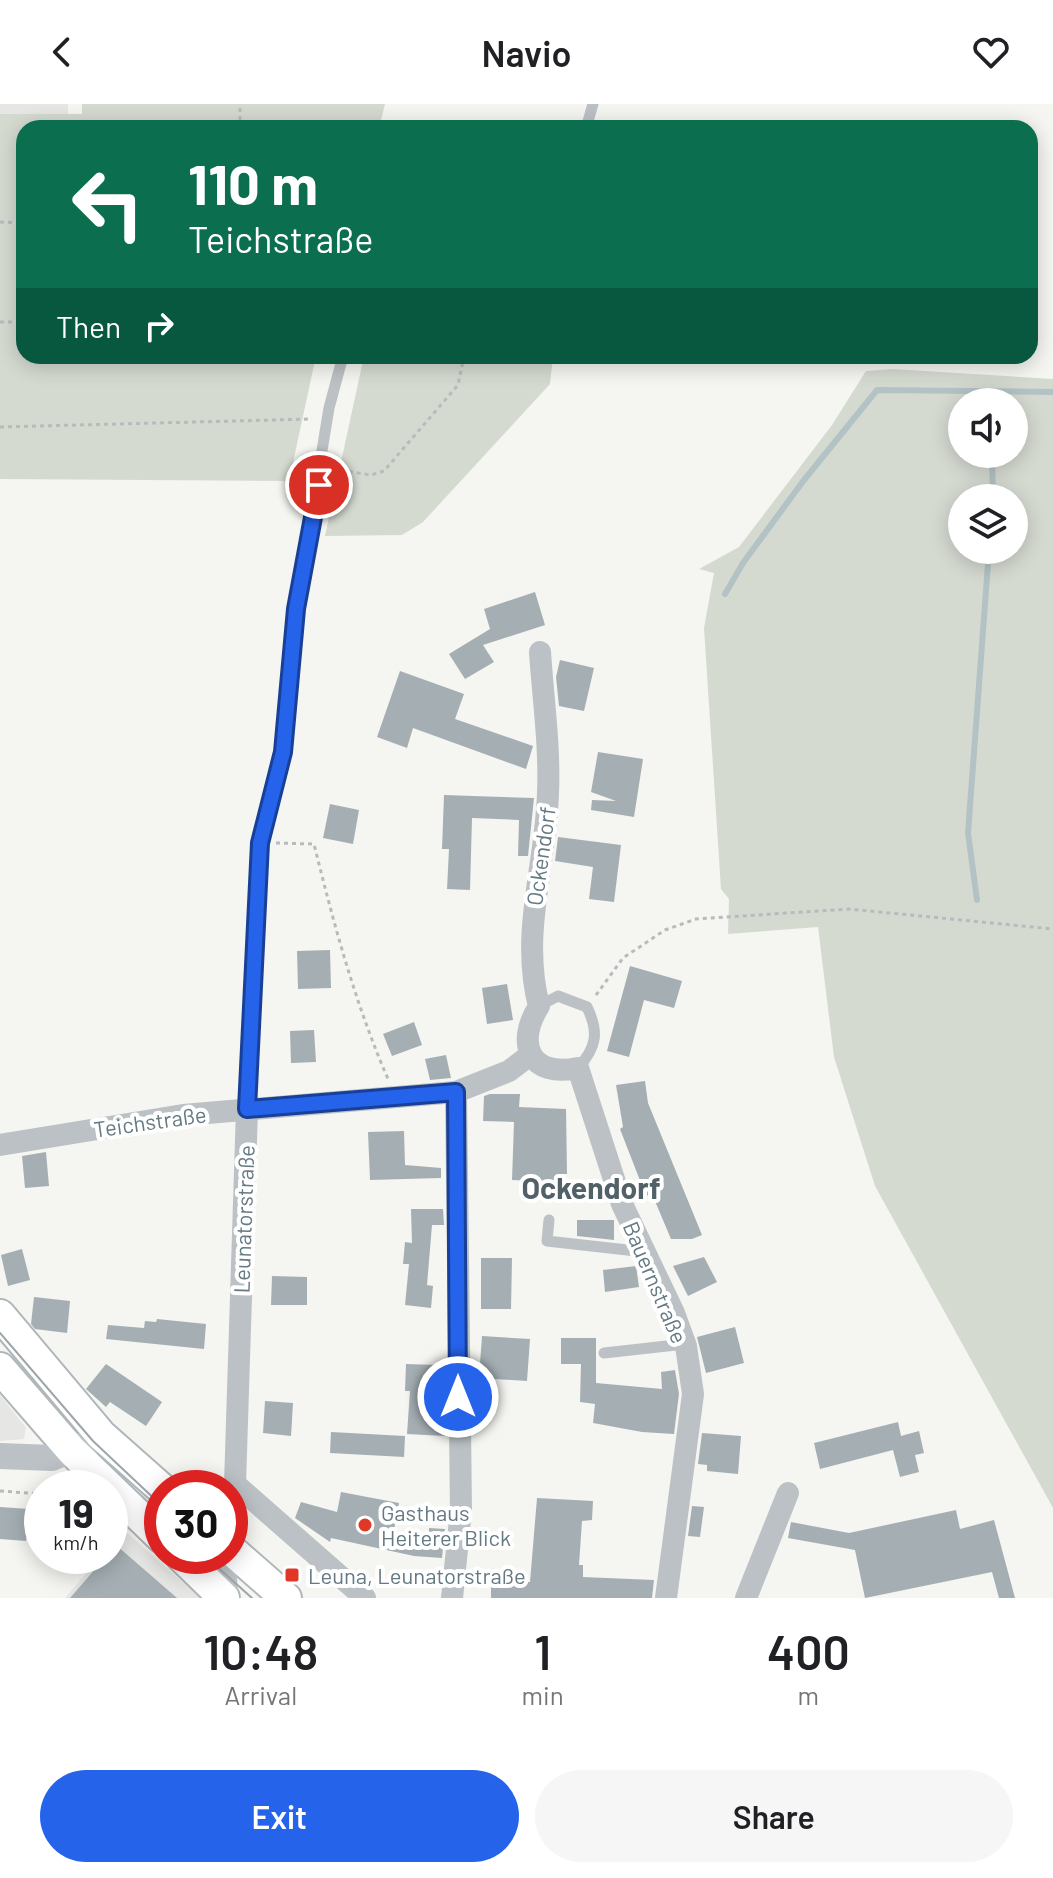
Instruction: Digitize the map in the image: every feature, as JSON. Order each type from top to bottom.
[{"type":"main road","points":[[0,1315],[101,1435],[144,1473]]},
{"type":"main road","points":[[0,1368],[72,1451],[144,1521]]},
{"type":"main road","points":[[248,1565],[286,1598]]},
{"type":"main road","points":[[200,1574],[226,1598]]},
{"type":"street","name":"Ockendorf","points":[[539,1006],[531,977],[532,907],[548,793],[540,652]]},
{"type":"street","points":[[539,1006],[530,1020],[525,1041],[530,1055],[543,1066],[561,1071],[578,1068]]},
{"type":"street","name":"Teichstraße","points":[[0,1145],[183,1115],[456,1092],[509,1071],[530,1055]]},
{"type":"street","name":"Bauernstraße","points":[[578,1068],[622,1204],[685,1344],[693,1394],[666,1598]]},
{"type":"street","points":[[452,1598],[461,1510],[456,1092]]},
{"type":"street","name":"Leunatorstraße","points":[[235,1470],[247,1109]]},
{"type":"street","points":[[0,1456],[52,1458],[101,1435]]},
{"type":"street","points":[[746,1598],[788,1493]]},
{"type":"street","points":[[248,1495],[365,1598]]},
{"type":"street","points":[[225,1574],[226,1598]]},
{"type":"lane","name":"Leunatorstraße","points":[[247,1109],[260,843],[283,752],[296,609],[328,421],[341,364]]},
{"type":"lane","points":[[539,1006],[558,996],[587,1007],[596,1027],[595,1042],[578,1068]]},
{"type":"lane","points":[[549,1220],[547,1241],[645,1252]]},
{"type":"lane","points":[[604,1353],[685,1344]]},
{"type":"path","points":[[321,467],[371,475],[384,471],[458,385],[462,364]]},
{"type":"path","points":[[0,427],[285,418],[328,421]]},
{"type":"path","points":[[260,843],[314,844],[341,954],[364,1026],[395,1096]]},
{"type":"path","points":[[587,1007],[623,958],[665,930],[696,919],[849,909],[1053,929]]},
{"type":"path","points":[[0,1491],[24,1493]]},
{"type":"shaded area","points":[[0,104],[68,104],[68,114],[0,114]]},
{"type":"shaded area","points":[[82,104],[385,104],[381,120],[16,120],[16,364],[314,364],[289,481],[0,479],[0,114],[82,114]]},
{"type":"shaded area","points":[[362,364],[552,364],[550,384],[423,522],[402,535],[325,536]]},
{"type":"shaded area","points":[[893,369],[1053,379],[1053,1508],[875,1186],[834,1057],[818,927],[728,934],[729,899],[721,889],[704,628],[714,573],[699,569],[739,547],[832,425],[866,371]]},
{"type":"shaded area","points":[[0,1395],[26,1428],[24,1439],[0,1441]]},
{"type":"shaded area","points":[[128,1533],[144,1548],[144,1574],[173,1574],[200,1598],[65,1598],[86,1574],[128,1574]]},
{"type":"building","points":[[535,592],[545,625],[483,645],[494,662],[465,679],[449,654],[490,629],[484,609]]},
{"type":"building","points":[[560,660],[594,668],[584,711],[559,706],[556,677]]},
{"type":"building","points":[[400,671],[464,694],[455,719],[533,746],[526,769],[413,728],[407,748],[377,737]]},
{"type":"building","points":[[598,752],[643,759],[634,817],[591,810],[592,800],[616,801],[591,792]]},
{"type":"building","points":[[444,795],[534,798],[528,856],[518,856],[519,820],[472,818],[470,890],[447,889],[449,849],[442,849]]},
{"type":"building","points":[[330,804],[359,810],[353,844],[323,838]]},
{"type":"building","points":[[558,837],[621,845],[614,902],[589,899],[593,867],[555,861]]},
{"type":"building","points":[[330,950],[331,988],[298,989],[297,951]]},
{"type":"building","points":[[630,966],[682,981],[674,1008],[644,1000],[629,1057],[607,1051]]},
{"type":"building","points":[[507,984],[513,1020],[487,1024],[482,988]]},
{"type":"building","points":[[414,1022],[422,1045],[392,1056],[383,1034]]},
{"type":"building","points":[[314,1030],[316,1062],[291,1063],[290,1031]]},
{"type":"building","points":[[446,1055],[451,1078],[430,1080],[425,1059]]},
{"type":"building","points":[[645,1081],[648,1103],[702,1235],[692,1239],[671,1239],[652,1194],[646,1196],[620,1129],[623,1127],[616,1085]]},
{"type":"building","points":[[520,1094],[519,1107],[566,1109],[567,1174],[559,1174],[558,1192],[540,1191],[539,1181],[512,1180],[514,1122],[483,1121],[484,1096]]},
{"type":"building","points":[[404,1131],[405,1165],[441,1168],[441,1178],[370,1180],[368,1132]]},
{"type":"building","points":[[46,1152],[49,1186],[25,1188],[22,1156]]},
{"type":"building","points":[[411,1209],[443,1209],[444,1225],[432,1225],[427,1285],[433,1286],[431,1308],[405,1305],[409,1264],[403,1264],[405,1242],[412,1243]]},
{"type":"building","points":[[577,1220],[614,1220],[614,1240],[577,1236]]},
{"type":"building","points":[[22,1249],[30,1280],[8,1286],[1,1255]]},
{"type":"building","points":[[704,1257],[717,1282],[688,1296],[673,1266]]},
{"type":"building","points":[[481,1258],[512,1258],[511,1309],[481,1309]]},
{"type":"building","points":[[636,1266],[639,1287],[605,1292],[603,1270]]},
{"type":"building","points":[[272,1276],[307,1277],[307,1305],[271,1305]]},
{"type":"building","points":[[34,1297],[70,1301],[67,1333],[35,1329],[31,1324]]},
{"type":"building","points":[[157,1319],[206,1324],[204,1349],[106,1339],[108,1325],[144,1328],[145,1321],[156,1322]]},
{"type":"building","points":[[735,1327],[744,1363],[706,1373],[697,1337]]},
{"type":"building","points":[[482,1336],[530,1339],[527,1381],[479,1378]]},
{"type":"building","points":[[561,1338],[596,1338],[596,1383],[662,1389],[661,1372],[675,1370],[679,1394],[674,1434],[593,1423],[595,1404],[580,1402],[581,1364],[561,1364]]},
{"type":"building","points":[[106,1364],[162,1402],[146,1426],[110,1402],[106,1407],[86,1389]]},
{"type":"building","points":[[406,1364],[438,1365],[438,1409],[446,1409],[445,1436],[407,1434],[410,1391],[405,1391]]},
{"type":"building","points":[[265,1401],[293,1403],[291,1436],[263,1433]]},
{"type":"building","points":[[898,1422],[901,1436],[919,1431],[924,1453],[915,1455],[919,1472],[900,1477],[893,1450],[820,1469],[814,1443]]},
{"type":"building","points":[[331,1432],[405,1436],[404,1457],[330,1453]]},
{"type":"building","points":[[702,1433],[741,1436],[738,1474],[707,1471],[707,1465],[698,1464]]},
{"type":"building","points":[[341,1492],[399,1503],[393,1536],[429,1538],[429,1528],[445,1529],[442,1558],[414,1556],[331,1538],[330,1542],[295,1518],[301,1502],[337,1512]]},
{"type":"building","points":[[537,1498],[593,1501],[592,1520],[582,1521],[579,1565],[583,1565],[583,1577],[654,1580],[652,1598],[491,1598],[491,1580],[530,1582]]},
{"type":"building","points":[[692,1506],[704,1507],[700,1537],[688,1536]]},
{"type":"building","points":[[0,1507],[24,1509],[24,1541],[0,1539]]},
{"type":"building","points":[[956,1510],[960,1529],[994,1520],[1015,1598],[999,1598],[992,1572],[865,1598],[855,1550],[788,1538],[791,1522],[849,1533]]},
{"type":"building","points":[[128,1555],[144,1569],[144,1574],[149,1574],[177,1598],[70,1598],[91,1574],[128,1574]]},
{"type":"waterway","points":[[725,594],[743,563],[804,480],[877,390],[1053,392]]},
{"type":"waterway","points":[[992,468],[993,484]]},
{"type":"waterway","points":[[977,900],[968,833],[988,564]]},
{"type":"tram line","points":[[0,1333],[93,1441],[144,1489]]},
{"type":"tram line","points":[[225,1574],[252,1598]]},
{"type":"place","name":"Gasthaus Heiterer Blick","points":[[365,1525]]},
{"type":"place","name":"Leuna, Leunatorstraße","points":[[292,1575]]},
{"type":"district","name":"Ockendorf","points":[[591,1187]]},
{"type":"route","points":[[319,485],[296,609],[283,752],[269,795],[260,843],[247,1109],[456,1092],[458,1397]]}]
